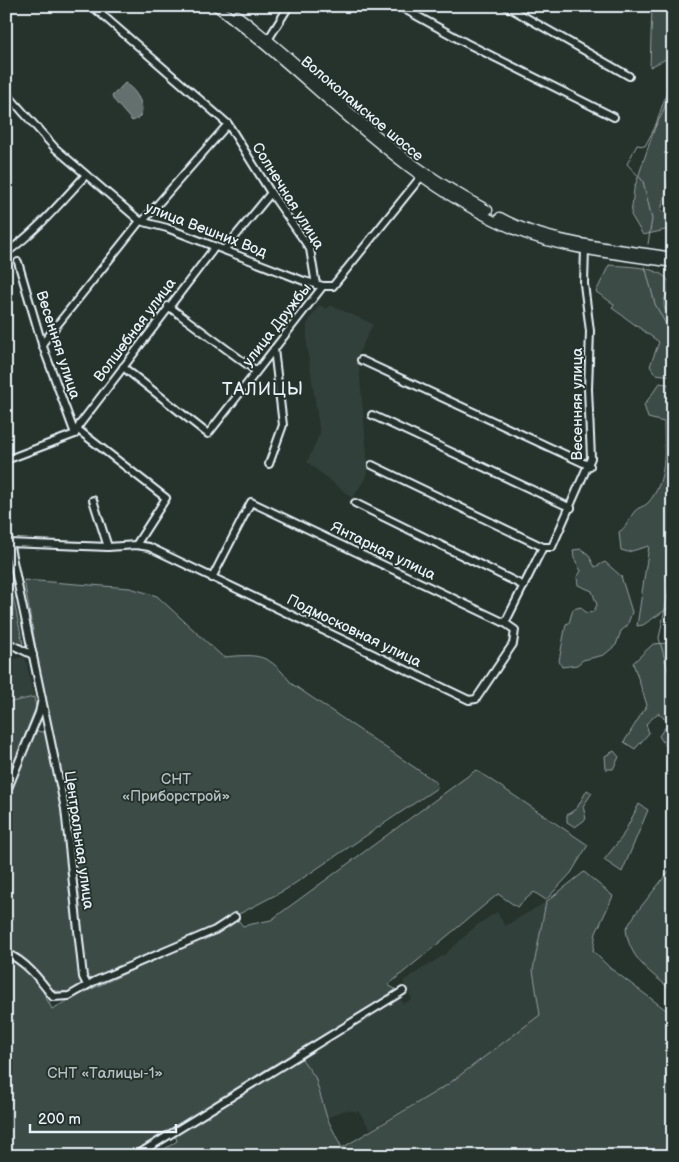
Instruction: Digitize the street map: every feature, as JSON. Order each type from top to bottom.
[{"type":"main road","name":"Волоколамское шоссе","points":[[216,6],[267,42]]},
{"type":"main road","name":"Волоколамское шоссе","points":[[225,6],[423,174],[468,205],[517,231],[585,248],[673,262]]},
{"type":"main road","name":"Волоколамское шоссе","points":[[423,174],[519,226],[586,243],[673,257]]},
{"type":"street","name":"Солнечная улица","points":[[92,6],[228,124],[271,193],[310,250],[319,286]]},
{"type":"street","points":[[267,42],[289,6]]},
{"type":"street","points":[[399,6],[474,47],[614,117]]},
{"type":"street","points":[[506,6],[628,76]]},
{"type":"street","name":"улица Вешних Вод","points":[[6,93],[55,148],[85,176],[141,221],[319,286]]},
{"type":"street","points":[[42,344],[141,221],[228,124]]},
{"type":"street","name":"улица Дружбы","points":[[123,367],[208,434],[274,349],[319,286],[333,286],[423,174]]},
{"type":"street","points":[[6,253],[36,228],[85,176]]},
{"type":"street","points":[[224,250],[271,193]]},
{"type":"street","name":"Волшебная улица","points":[[76,432],[168,306],[215,247]]},
{"type":"street","name":"Весенняя улица","points":[[505,623],[542,547],[547,548],[554,544],[590,466],[592,445],[588,389],[590,331],[584,284],[585,248]]},
{"type":"street","name":"Весенняя улица","points":[[18,262],[42,344],[76,432]]},
{"type":"street","points":[[168,306],[256,371]]},
{"type":"street","points":[[269,464],[283,425],[274,349]]},
{"type":"street","points":[[361,360],[590,466]]},
{"type":"street","points":[[372,415],[571,508]]},
{"type":"street","points":[[6,460],[76,432],[166,498],[136,545],[108,547],[9,543]]},
{"type":"street","points":[[372,465],[542,547]]},
{"type":"street","points":[[93,500],[108,547]]},
{"type":"street","name":"Янтарная улица","points":[[212,578],[251,502],[505,623]]},
{"type":"street","points":[[355,503],[524,586]]},
{"type":"street","name":"Центральная улица","points":[[6,528],[65,809],[83,977],[88,985]]},
{"type":"street","name":"Подмосковная улица","points":[[136,545],[149,547],[473,701],[513,644],[515,630],[505,623]]},
{"type":"street","points":[[6,642],[33,655]]},
{"type":"street","points":[[6,793],[39,713],[42,699]]},
{"type":"street","points":[[6,953],[19,960],[53,996],[69,996],[88,985],[186,944],[215,930],[235,917]]},
{"type":"street","points":[[134,1156],[403,991]]},
{"type":"shaded area","points":[[125,83],[138,96],[142,108],[138,118],[132,121],[112,96]]},
{"type":"shaded area","points":[[319,305],[327,309],[330,305],[373,324],[358,355],[368,467],[365,479],[352,498],[307,462],[320,433],[307,347],[307,324]]},
{"type":"shaded area","points":[[25,657],[34,697],[6,703],[6,660]]},
{"type":"shaded area","points":[[546,902],[533,970],[540,1015],[447,1085],[370,1129],[359,1112],[345,1110],[327,1118],[315,1077],[301,1058],[399,997],[403,1004],[412,999],[403,981],[444,955],[477,925],[497,912],[505,926]]},
{"type":"green space","points":[[652,6],[673,6],[673,71],[666,59],[650,67]]},
{"type":"green space","points":[[673,74],[673,150],[664,153],[673,158],[673,163],[661,211],[673,216],[670,229],[643,235],[631,215],[634,189]]},
{"type":"green space","points":[[609,265],[645,268],[662,275],[668,280],[672,287],[666,295],[664,303],[665,310],[673,312],[673,376],[655,374],[650,366],[659,342],[612,308],[614,304],[596,292]]},
{"type":"green space","points":[[660,383],[673,385],[673,605],[643,625],[637,626],[649,546],[628,552],[621,550],[619,532],[636,510],[648,503],[659,485],[662,475],[664,465],[664,422],[648,418],[644,405]]},
{"type":"green space","points":[[581,549],[588,554],[595,567],[605,562],[621,576],[632,612],[627,626],[621,631],[616,645],[604,655],[583,660],[577,665],[562,667],[559,661],[566,624],[569,623],[573,609],[581,607],[586,613],[593,612],[597,605],[592,591],[578,585],[577,577],[581,571],[574,558],[573,550]]},
{"type":"green space","points":[[6,564],[23,644],[20,646],[6,637]]},
{"type":"green space","points":[[24,580],[130,588],[157,596],[223,657],[255,656],[269,661],[292,684],[436,782],[437,788],[285,890],[201,934],[71,992],[55,991],[19,955],[15,960],[38,982],[52,1009],[238,920],[243,926],[271,920],[476,770],[588,845],[571,873],[546,900],[534,892],[517,907],[498,894],[388,985],[398,991],[126,1156],[6,1156],[6,803],[35,730],[41,732],[50,730]]},
{"type":"green space","points":[[673,635],[673,757],[659,736],[669,722],[658,713],[646,724],[649,733],[635,749],[624,742],[647,705],[633,663],[653,644],[667,643]]},
{"type":"green space","points":[[34,697],[36,707],[6,782],[6,703]]},
{"type":"green space","points":[[614,751],[619,757],[613,769],[606,769],[605,756]]},
{"type":"green space","points":[[587,790],[592,793],[583,806],[586,819],[575,827],[567,822],[567,815],[577,808]]},
{"type":"green space","points":[[639,804],[648,810],[622,872],[604,860],[622,837]]},
{"type":"green space","points":[[673,866],[673,991],[649,971],[636,957],[628,940],[626,929],[636,913]]},
{"type":"green space","points":[[584,872],[613,896],[596,933],[593,951],[610,968],[673,1015],[673,1156],[154,1156],[177,1141],[175,1135],[301,1058],[315,1077],[327,1118],[342,1148],[447,1085],[540,1015],[533,970],[546,902]]},
{"type":"waterway","points":[[648,244],[652,219],[643,181],[627,164],[637,145],[645,146],[663,112],[673,81]]},
{"type":"waterway","points":[[645,266],[655,304],[673,337]]},
{"type":"waterway","points":[[673,570],[659,638],[673,688]]},
{"type":"district","name":"ТАЛИЦЫ","points":[[263,389]]},
{"type":"park label","name":"СНТ «Приборстрой»","points":[[176,788]]},
{"type":"park label","name":"СНТ «Талицы-1»","points":[[105,1073]]}]
